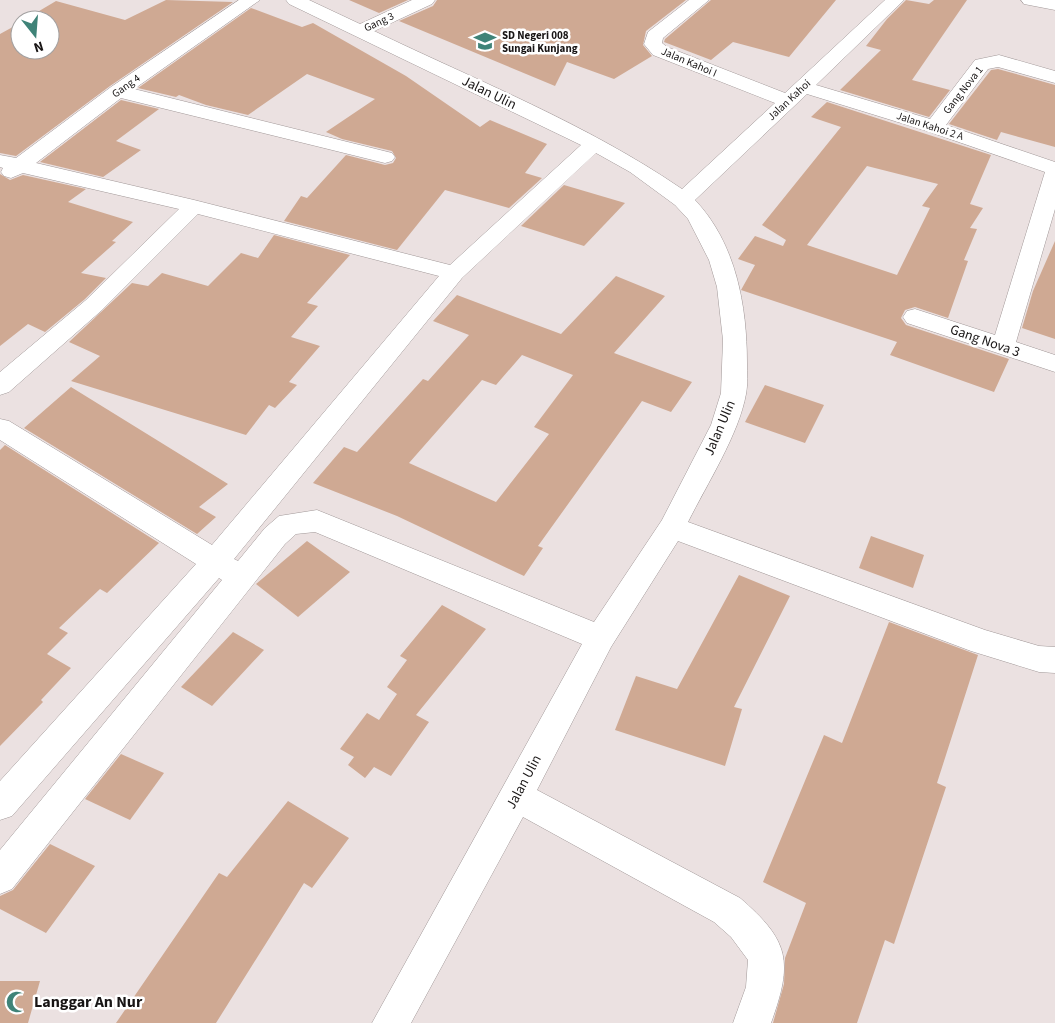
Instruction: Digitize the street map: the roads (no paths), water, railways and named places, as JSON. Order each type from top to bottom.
[{"type":"street","name":"Gang 4","points":[[6,171],[251,0]]},
{"type":"street","name":"Jalan Ulin","points":[[295,0],[594,144],[637,168],[683,200],[698,216],[720,260],[729,287],[735,340],[734,393],[724,425],[672,528],[600,638],[517,796],[391,1023]]},
{"type":"street","name":"Gang 3","points":[[360,31],[426,0]]},
{"type":"street","name":"Jalan Kahoi I","points":[[700,0],[654,36],[653,44],[660,51],[788,101]]},
{"type":"street","name":"Jalan Kahoi","points":[[683,200],[895,0]]},
{"type":"street","points":[[1030,0],[1055,5]]},
{"type":"street","name":"Gang Nova 1","points":[[934,127],[982,64],[999,61],[1055,77]]},
{"type":"street","name":"Jalan Kahoi 2 A","points":[[804,87],[934,127],[1055,169]]},
{"type":"street","points":[[118,91],[385,157]]},
{"type":"street","points":[[0,877],[229,569],[454,273],[594,144]]},
{"type":"street","points":[[6,171],[194,206],[454,273]]},
{"type":"street","points":[[1002,347],[1055,173]]},
{"type":"street","points":[[0,386],[94,305],[194,206]]},
{"type":"street","name":"Gang Nova 3","points":[[915,317],[1055,364]]},
{"type":"street","points":[[0,428],[229,569]]},
{"type":"street","points":[[0,805],[229,569],[289,524],[317,521],[600,638]]},
{"type":"street","points":[[672,528],[982,642],[1039,659],[1055,660]]},
{"type":"street","points":[[517,796],[727,910],[751,930],[768,954],[765,990],[752,1023]]},
{"type":"place","name":"SD Negeri 008 Sungai Kunjang","points":[[485,41]]},
{"type":"place","name":"Langgar An Nur","points":[[17,1002]]}]
